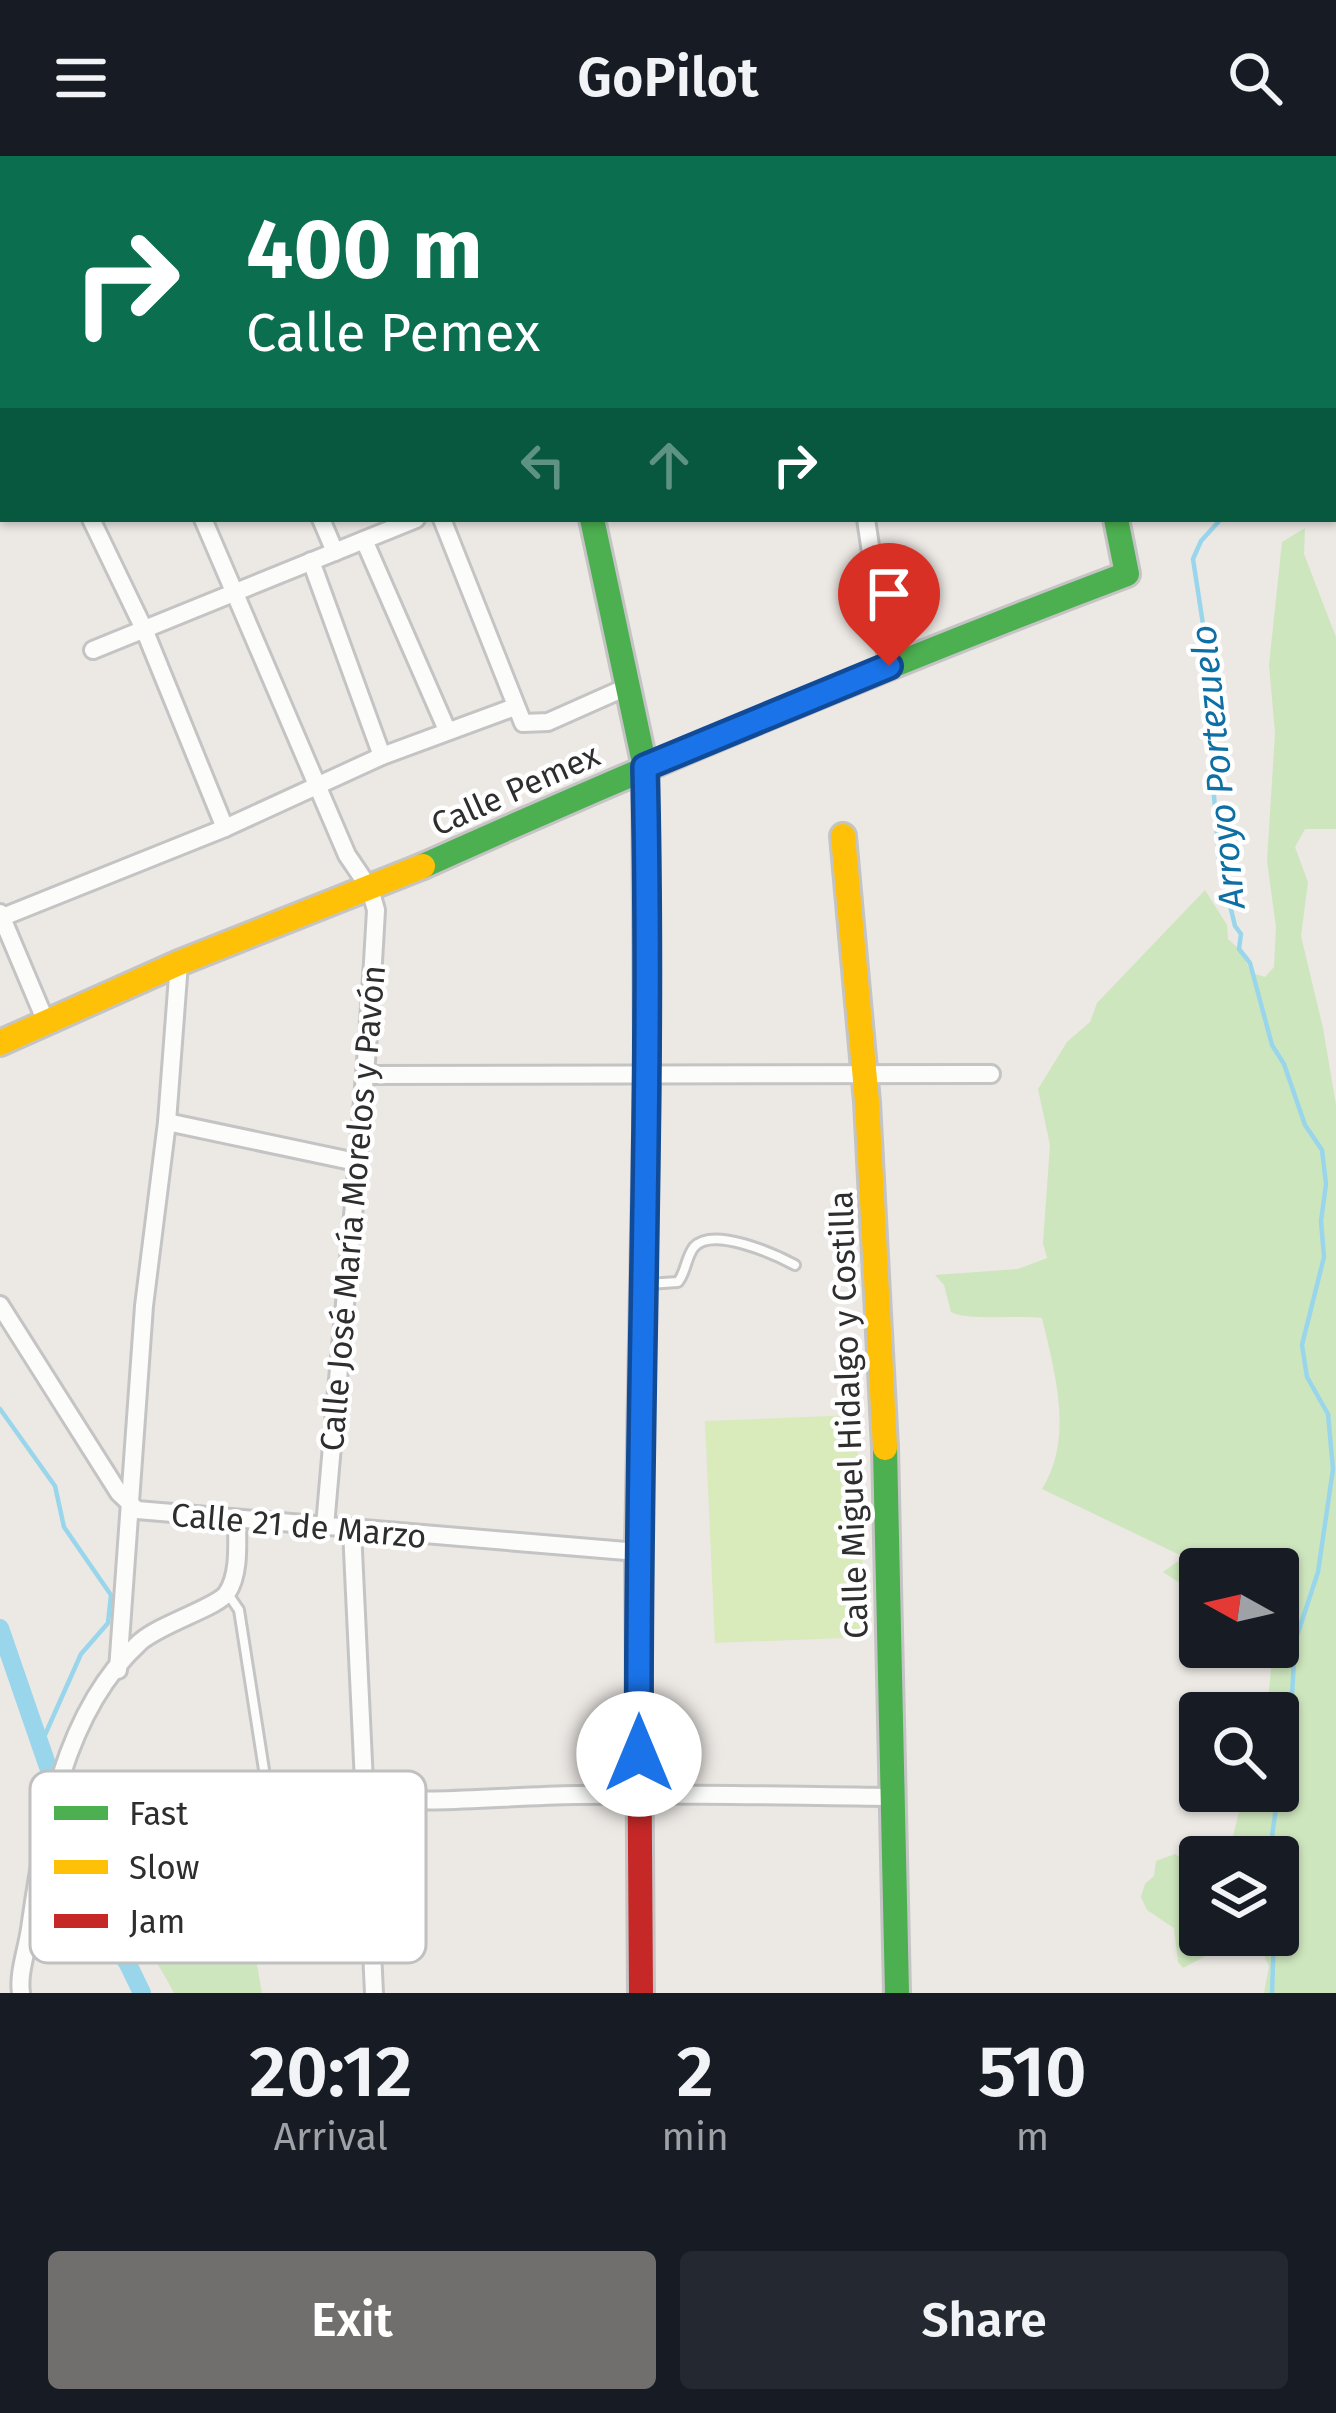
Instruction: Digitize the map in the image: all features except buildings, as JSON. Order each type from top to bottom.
[{"type":"street","points":[[92,522],[144,629],[225,828]]},
{"type":"street","points":[[204,522],[318,788],[356,872],[370,890]]},
{"type":"street","points":[[323,522],[335,552]]},
{"type":"street","points":[[93,650],[409,522]]},
{"type":"street","points":[[443,522],[519,715]]},
{"type":"street","points":[[593,522],[645,767],[647,1077],[638,1552],[641,1993]]},
{"type":"street","points":[[866,522],[889,666]]},
{"type":"street","name":"Calle Pemex","points":[[0,1042],[179,963],[370,890],[645,767],[1126,574],[1117,522]]},
{"type":"street","points":[[364,540],[447,730]]},
{"type":"street","points":[[311,561],[382,756]]},
{"type":"street","points":[[46,1022],[0,916],[225,828],[447,730],[519,715],[548,722],[629,686]]},
{"type":"street","name":"Calle Miguel Hidalgo y Costilla","points":[[843,836],[858,953],[883,1381],[897,1993]]},
{"type":"street","name":"Calle José María Morelos y Pavón","points":[[325,1527],[367,1076],[376,910],[370,890]]},
{"type":"street","points":[[118,1670],[144,1306],[167,1121],[179,963]]},
{"type":"street","points":[[367,1076],[991,1074]]},
{"type":"street","points":[[167,1121],[356,1162]]},
{"type":"street","name":"Calle 21 de Marzo","points":[[0,1305],[131,1508],[638,1552]]},
{"type":"street","points":[[64,1771],[88,1708],[136,1646],[156,1629],[219,1601],[228,1592],[237,1552],[237,1520]]},
{"type":"street","points":[[352,1529],[363,1771]]},
{"type":"street","points":[[426,1798],[894,1797]]},
{"type":"street","points":[[21,1993],[30,1928]]},
{"type":"street","points":[[372,1963],[374,1993]]},
{"type":"lane","points":[[641,1283],[678,1282],[693,1249],[707,1240],[746,1245],[795,1265]]},
{"type":"lane","points":[[228,1592],[239,1610],[264,1771]]},
{"type":"green space","points":[[1305,528],[1304,554],[1336,637],[1336,829],[1305,829],[1295,847],[1308,882],[1301,936],[1336,1105],[1336,1993],[1264,1993],[1269,1966],[1264,1956],[1299,1956],[1299,1836],[1233,1836],[1239,1812],[1299,1812],[1299,1692],[1269,1692],[1271,1668],[1299,1668],[1299,1548],[1179,1548],[1179,1555],[1042,1489],[1057,1448],[1059,1405],[1042,1318],[951,1312],[944,1285],[935,1275],[1018,1269],[1047,1258],[1043,1243],[1050,1145],[1038,1089],[1067,1042],[1090,1022],[1097,1003],[1205,890],[1227,925],[1228,939],[1252,973],[1265,977],[1274,967],[1276,927],[1267,861],[1275,733],[1269,665],[1282,542]]},
{"type":"green space","points":[[856,1415],[866,1637],[715,1643],[705,1421]]},
{"type":"green space","points":[[1179,1561],[1179,1582],[1163,1572]]},
{"type":"green space","points":[[1179,1857],[1179,1956],[1206,1956],[1183,1968],[1178,1962],[1174,1928],[1147,1910],[1141,1897],[1154,1876],[1156,1861]]},
{"type":"green space","points":[[156,1963],[257,1963],[262,1993],[174,1993]]},
{"type":"waterway","name":"Arroyo Portezuelo","points":[[1218,522],[1193,559],[1210,670],[1219,859],[1241,934],[1239,949],[1250,963],[1272,1045],[1284,1064],[1305,1125],[1322,1150],[1326,1184],[1321,1221],[1324,1257],[1302,1345],[1307,1377],[1328,1414],[1333,1469],[1318,1572],[1295,1642],[1272,1836]]},
{"type":"waterway","points":[[0,1409],[55,1486],[64,1527],[111,1595],[108,1623],[81,1654],[40,1746]]},
{"type":"waterway","points":[[0,1628],[48,1767]]},
{"type":"waterway","name":"Arroyo Portezuelo","points":[[1272,1993],[1273,1956]]},
{"type":"waterway","points":[[127,1963],[142,1993]]},
{"type":"traffic: fast","points":[[593,522],[645,767],[647,1077],[641,1391]]},
{"type":"traffic: fast","points":[[423,866],[773,715],[1127,574],[1117,522]]},
{"type":"traffic: fast","points":[[885,1448],[897,1993]]},
{"type":"traffic: slow","points":[[843,836],[867,1102],[885,1448]]},
{"type":"traffic: slow","points":[[0,1043],[179,963],[423,866]]},
{"type":"traffic: jam","points":[[641,1391],[641,1993]]},
{"type":"route","points":[[639,1754],[641,1283],[649,916],[645,767],[889,666]]}]
